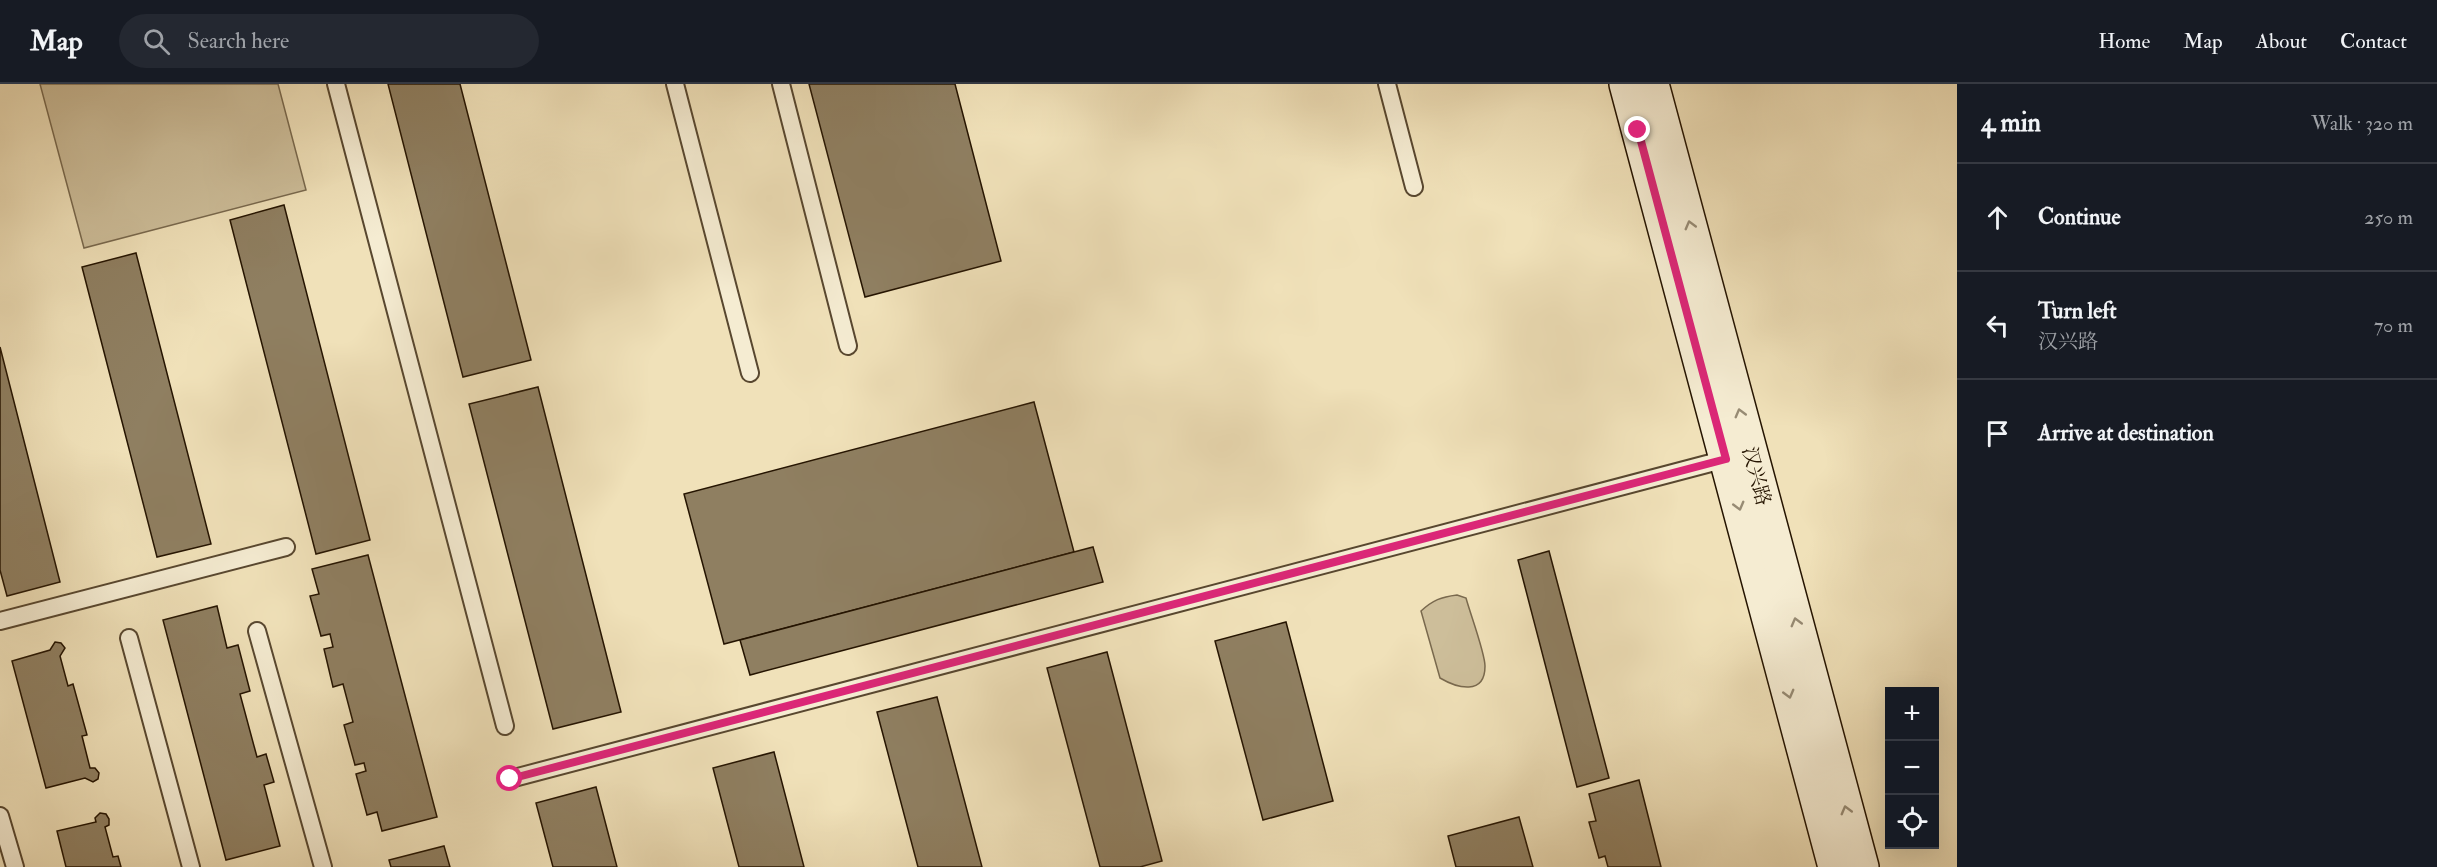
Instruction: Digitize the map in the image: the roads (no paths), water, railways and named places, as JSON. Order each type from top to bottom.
[{"type":"street","name":"汉兴路","points":[[1626,84],[1835,867]]},
{"type":"street","name":"汉兴路","points":[[1652,84],[1862,867]]},
{"type":"lane","points":[[336,84],[505,726]]},
{"type":"lane","points":[[675,84],[750,372]]},
{"type":"lane","points":[[781,84],[848,346]]},
{"type":"lane","points":[[1387,84],[1414,188]]},
{"type":"lane","points":[[510,779],[1726,459]]},
{"type":"lane","points":[[0,621],[286,547]]},
{"type":"lane","points":[[257,631],[323,867]]},
{"type":"lane","points":[[129,638],[191,867]]},
{"type":"lane","points":[[0,816],[15,867]]}]
